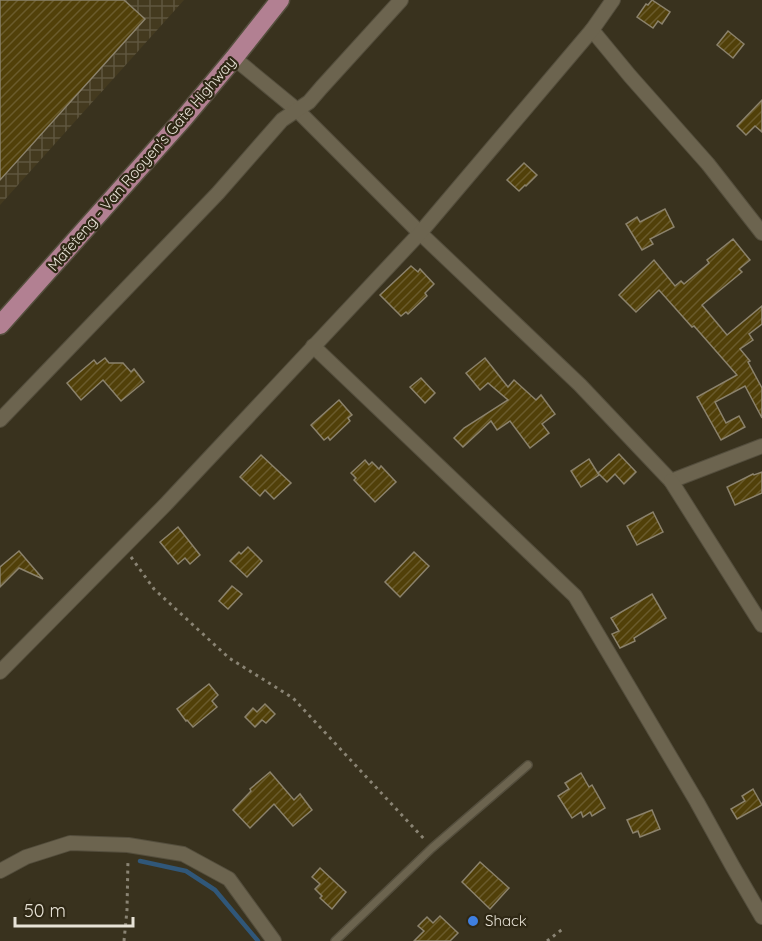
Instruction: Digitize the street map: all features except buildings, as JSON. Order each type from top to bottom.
[{"type":"main road","name":"Mafeteng - Van Rooyen's Gate Highway","points":[[0,325],[176,127],[280,0]]},
{"type":"street","points":[[0,420],[218,193],[282,120],[309,102],[401,0]]},
{"type":"street","points":[[0,672],[124,547],[420,233],[592,30],[614,0]]},
{"type":"street","points":[[592,30],[708,164],[762,233]]},
{"type":"street","points":[[234,58],[297,110],[420,233],[580,385],[670,481],[762,625]]},
{"type":"street","points":[[313,346],[575,596],[762,917]]},
{"type":"street","points":[[670,481],[762,446]]},
{"type":"street","points":[[0,871],[26,857],[70,843],[128,845],[183,854],[229,879],[274,941]]},
{"type":"lane","points":[[335,941],[432,848],[528,765]]},
{"type":"path","points":[[124,547],[154,589],[229,658],[293,698],[432,848]]},
{"type":"path","points":[[124,941],[128,845]]},
{"type":"path","points":[[547,941],[564,928]]},
{"type":"shaded area","points":[[0,0],[184,0],[0,205]]},
{"type":"waterway","points":[[140,861],[186,871],[215,890],[258,941]]},
{"type":"place","name":"Shack","points":[[473,921]]}]
